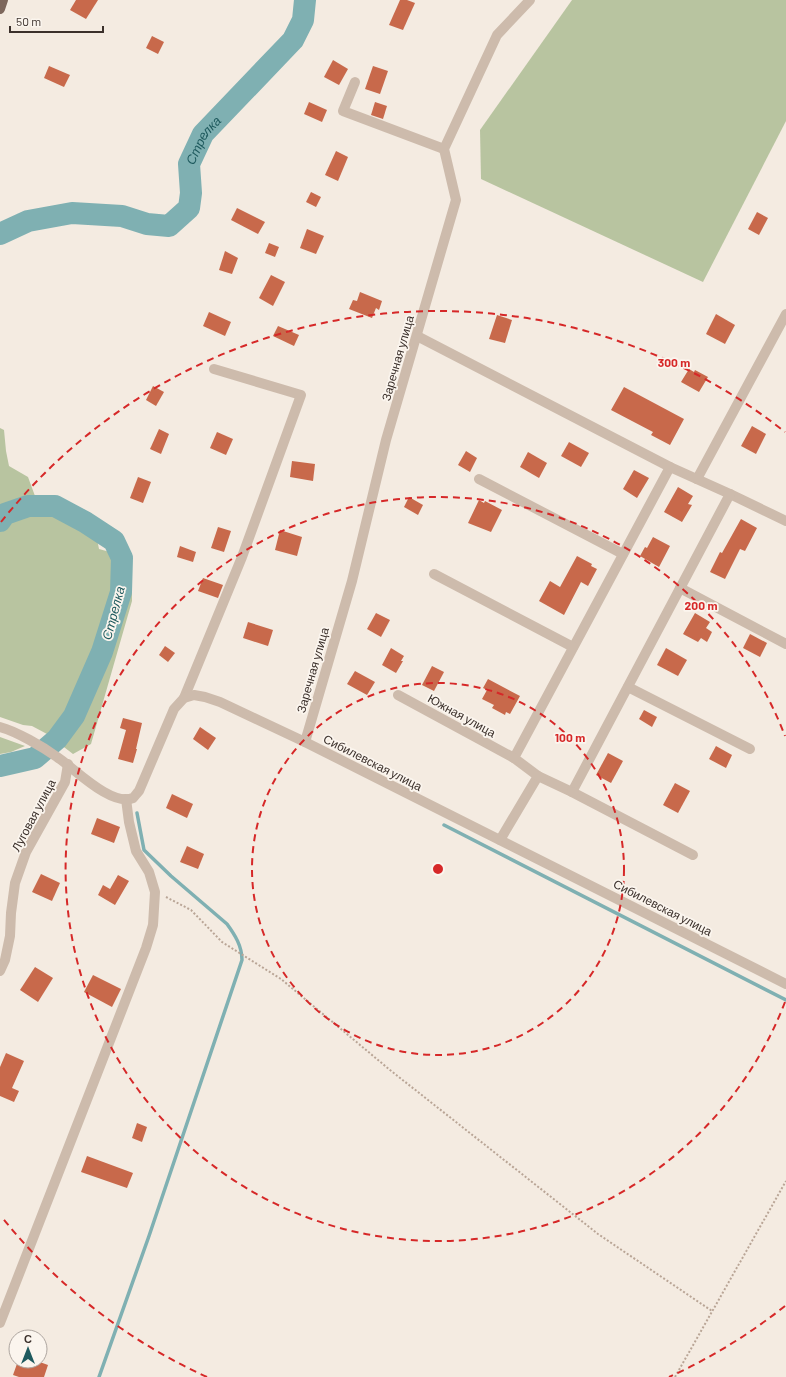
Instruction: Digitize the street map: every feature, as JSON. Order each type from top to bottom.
[{"type":"main road","points":[[0,9],[3,0]]},
{"type":"street","points":[[355,82],[343,111],[444,149],[497,35],[530,0]]},
{"type":"street","name":"Заречная улица","points":[[305,742],[352,581],[386,440],[456,200],[444,149]]},
{"type":"street","points":[[697,479],[786,314]]},
{"type":"street","points":[[417,336],[670,467],[786,521]]},
{"type":"street","points":[[0,727],[56,756],[100,789],[118,798],[126,799],[134,797],[139,791],[174,710],[184,698],[242,557],[301,395],[214,368]]},
{"type":"street","points":[[514,758],[670,467]]},
{"type":"street","points":[[479,479],[623,554]]},
{"type":"street","points":[[572,792],[730,494]]},
{"type":"street","points":[[434,574],[573,647]]},
{"type":"street","points":[[680,588],[786,644]]},
{"type":"street","points":[[628,687],[750,749]]},
{"type":"street","name":"Сибилевская улица","points":[[184,698],[194,695],[220,702],[305,742],[786,984]]},
{"type":"street","name":"Южная улица","points":[[398,695],[514,758],[538,776],[693,855]]},
{"type":"street","name":"Луговая улица","points":[[0,971],[10,936],[15,883],[26,852],[65,782],[68,764]]},
{"type":"street","points":[[500,840],[538,776]]},
{"type":"street","points":[[0,1323],[146,948],[153,925],[155,892],[149,872],[136,851],[129,822],[126,799]]},
{"type":"path","points":[[155,892],[191,910],[222,942],[281,979],[396,1074],[598,1234],[712,1311]]},
{"type":"path","points":[[675,1377],[786,1181]]},
{"type":"green space","points":[[572,0],[786,0],[786,121],[703,282],[481,179],[480,130]]},
{"type":"green space","points":[[0,428],[4,430],[9,466],[28,477],[35,496],[51,510],[77,521],[96,534],[99,549],[117,554],[132,584],[132,601],[91,744],[73,754],[47,734],[32,726],[23,725],[0,717]]},
{"type":"green space","points":[[0,737],[25,746],[11,752],[0,754]]},
{"type":"building","points":[[76,0],[98,0],[86,19],[70,10]]},
{"type":"building","points":[[400,0],[407,0],[415,3],[403,30],[389,25]]},
{"type":"building","points":[[152,36],[164,42],[158,54],[146,48]]},
{"type":"building","points":[[333,60],[348,69],[339,85],[324,77]]},
{"type":"building","points":[[49,66],[70,75],[64,87],[44,78]]},
{"type":"building","points":[[373,66],[388,71],[380,94],[365,89]]},
{"type":"building","points":[[309,102],[327,110],[322,122],[304,114]]},
{"type":"building","points":[[375,102],[387,106],[383,119],[371,115]]},
{"type":"building","points":[[336,151],[348,157],[338,181],[325,175]]},
{"type":"building","points":[[311,192],[321,197],[316,207],[306,202]]},
{"type":"building","points":[[237,208],[265,222],[258,234],[231,220]]},
{"type":"building","points":[[757,212],[768,218],[759,235],[748,229]]},
{"type":"building","points":[[307,229],[324,236],[316,254],[300,248]]},
{"type":"building","points":[[269,243],[279,247],[275,257],[265,253]]},
{"type":"building","points":[[225,251],[238,258],[232,274],[219,270]]},
{"type":"building","points":[[271,275],[285,282],[273,306],[259,298]]},
{"type":"building","points":[[360,292],[382,301],[379,310],[376,308],[372,318],[349,309],[353,300],[357,301]]},
{"type":"building","points":[[209,312],[231,322],[225,336],[203,326]]},
{"type":"building","points":[[716,314],[735,325],[725,344],[706,334]]},
{"type":"building","points":[[497,315],[512,320],[505,343],[489,339]]},
{"type":"building","points":[[278,326],[299,335],[294,346],[273,336]]},
{"type":"building","points":[[689,369],[694,372],[695,370],[708,377],[699,392],[681,382]]},
{"type":"building","points":[[153,386],[164,392],[156,406],[146,400]]},
{"type":"building","points":[[624,387],[684,419],[670,445],[651,435],[653,432],[611,410]]},
{"type":"building","points":[[752,426],[766,434],[756,454],[741,446]]},
{"type":"building","points":[[159,429],[169,434],[161,454],[150,449]]},
{"type":"building","points":[[217,432],[233,439],[226,455],[210,448]]},
{"type":"building","points":[[569,442],[589,453],[581,467],[561,456]]},
{"type":"building","points":[[466,451],[477,458],[470,472],[458,465]]},
{"type":"building","points":[[528,452],[547,463],[539,478],[520,467]]},
{"type":"building","points":[[292,461],[315,464],[313,481],[290,477]]},
{"type":"building","points":[[634,470],[649,478],[637,498],[623,489]]},
{"type":"building","points":[[138,477],[151,482],[143,503],[130,498]]},
{"type":"building","points":[[678,487],[693,496],[688,504],[692,505],[682,522],[664,512]]},
{"type":"building","points":[[409,497],[423,505],[418,515],[404,507]]},
{"type":"building","points":[[479,500],[484,503],[485,501],[502,510],[491,532],[468,523]]},
{"type":"building","points":[[741,519],[757,528],[745,551],[740,549],[725,579],[710,572],[720,552],[722,553]]},
{"type":"building","points":[[218,527],[231,531],[224,552],[211,548]]},
{"type":"building","points":[[280,530],[302,537],[297,556],[275,550]]},
{"type":"building","points":[[653,537],[670,546],[659,567],[640,556],[645,547],[647,548]]},
{"type":"building","points":[[180,546],[196,552],[193,562],[177,557]]},
{"type":"building","points":[[577,556],[592,564],[591,566],[597,569],[588,586],[581,582],[564,615],[539,601],[550,581],[560,587]]},
{"type":"building","points":[[203,578],[223,585],[218,598],[198,591]]},
{"type":"building","points":[[376,613],[390,620],[381,637],[367,629]]},
{"type":"building","points":[[695,613],[710,622],[706,628],[712,632],[707,642],[701,638],[698,642],[683,634]]},
{"type":"building","points":[[248,622],[273,630],[268,646],[243,638]]},
{"type":"building","points":[[750,634],[767,643],[760,657],[743,648]]},
{"type":"building","points":[[165,646],[175,653],[168,662],[159,655]]},
{"type":"building","points":[[391,648],[404,656],[401,661],[403,661],[396,673],[382,665]]},
{"type":"building","points":[[666,648],[687,660],[678,676],[657,665]]},
{"type":"building","points":[[432,666],[444,672],[434,691],[422,685]]},
{"type":"building","points":[[355,671],[375,682],[367,695],[347,684]]},
{"type":"building","points":[[488,679],[520,696],[510,714],[506,712],[505,715],[492,708],[494,705],[482,699],[487,690],[483,688]]},
{"type":"building","points":[[644,710],[657,717],[652,727],[639,719]]},
{"type":"building","points":[[123,718],[142,723],[133,763],[118,759],[126,730],[120,728]]},
{"type":"building","points":[[200,727],[216,738],[208,750],[193,739]]},
{"type":"building","points":[[716,746],[732,755],[726,768],[709,759]]},
{"type":"building","points":[[608,753],[623,761],[611,783],[596,775]]},
{"type":"building","points":[[675,783],[690,791],[678,813],[663,805]]},
{"type":"building","points":[[172,794],[193,804],[187,818],[166,808]]},
{"type":"building","points":[[97,818],[120,827],[114,843],[91,834]]},
{"type":"building","points":[[187,846],[204,854],[198,869],[180,862]]},
{"type":"building","points":[[41,874],[60,883],[52,901],[32,892]]},
{"type":"building","points":[[118,875],[129,881],[115,905],[98,895],[103,885],[110,889]]},
{"type":"building","points":[[35,967],[53,978],[38,1002],[20,990]]},
{"type":"building","points":[[93,975],[121,989],[112,1007],[84,992]]},
{"type":"building","points":[[6,1053],[24,1061],[12,1088],[19,1091],[14,1102],[0,1096],[0,1067]]},
{"type":"building","points":[[137,1123],[147,1127],[142,1142],[132,1138]]},
{"type":"building","points":[[87,1156],[133,1173],[127,1188],[81,1172]]},
{"type":"building","points":[[15,1369],[47,1369],[44,1377],[19,1377],[13,1375]]},
{"type":"waterway","name":"Стрелка","points":[[0,234],[28,221],[72,213],[122,216],[147,224],[169,226],[189,208],[191,193],[189,164],[203,134],[293,40],[303,20],[305,0]]},
{"type":"waterway","name":"Стрелка","points":[[0,521],[5,514],[28,506],[55,506],[85,522],[114,541],[122,558],[121,592],[102,652],[74,716],[57,739],[35,758],[0,766]]},
{"type":"waterway","points":[[99,1377],[149,1236],[242,960],[238,941],[227,924],[171,876],[144,850],[137,813]]},
{"type":"waterway","points":[[444,825],[786,1000]]}]
